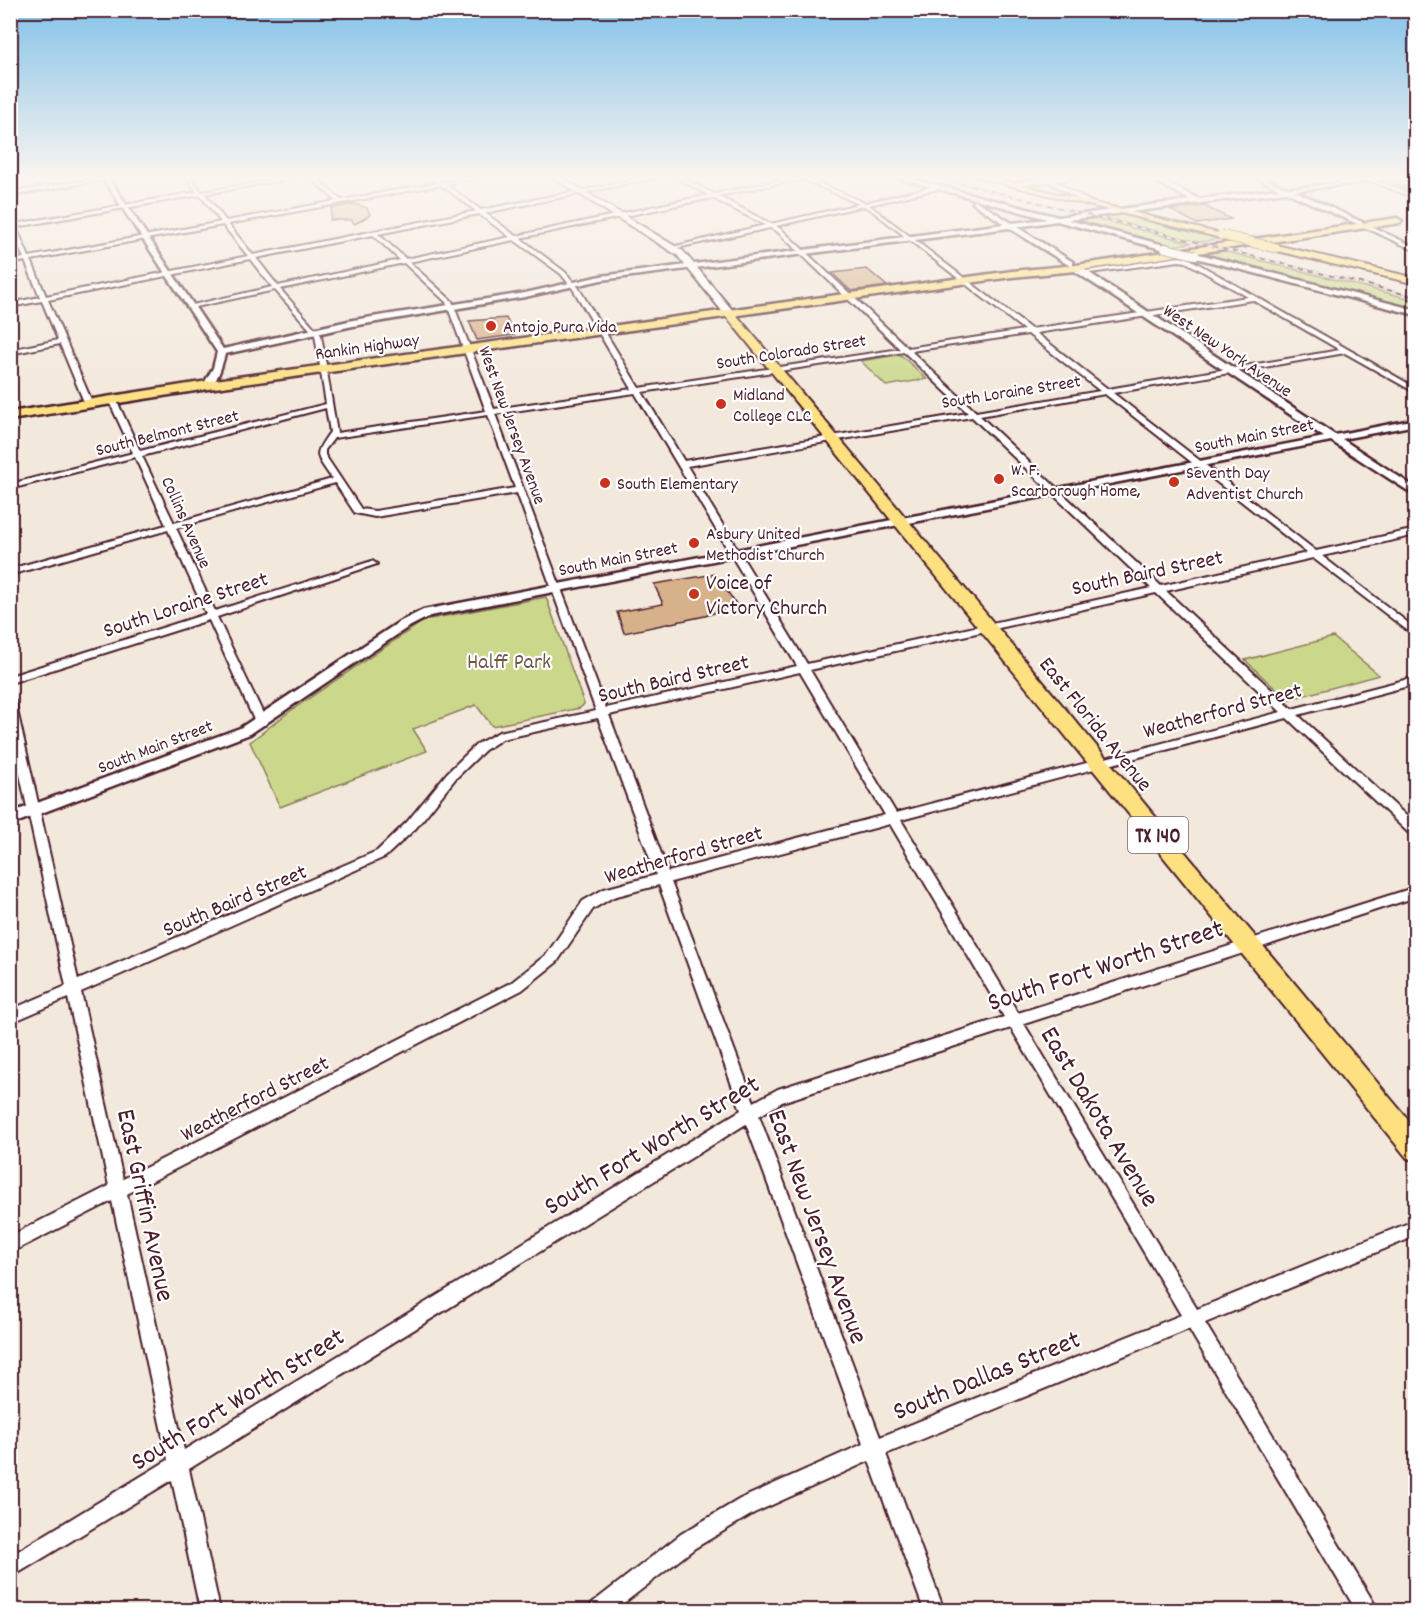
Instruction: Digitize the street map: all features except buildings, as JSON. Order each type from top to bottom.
[{"type":"highway","name":"Rankin Highway","points":[[10,416],[208,385],[1182,253]]},
{"type":"main road","points":[[678,253],[730,314]]},
{"type":"main road","points":[[1296,253],[1416,281]]},
{"type":"main road","name":"TX 140","points":[[730,314],[901,522]]},
{"type":"main road","name":"East Florida Avenue","points":[[901,522],[1416,1149]]},
{"type":"street","points":[[24,253],[88,402]]},
{"type":"street","points":[[10,262],[61,253]]},
{"type":"street","points":[[155,253],[221,352],[217,368],[208,385]]},
{"type":"street","points":[[248,253],[320,338],[332,436],[320,453],[358,511],[368,514],[520,490]]},
{"type":"street","points":[[10,305],[273,253]]},
{"type":"street","name":"West New Jersey Avenue","points":[[395,253],[449,301],[452,307],[556,588]]},
{"type":"street","points":[[191,306],[443,253]]},
{"type":"street","name":"East Dakota Avenue","points":[[536,253],[574,284],[1366,1611]]},
{"type":"street","points":[[221,352],[363,321],[452,307],[608,277],[797,253]]},
{"type":"street","points":[[803,253],[1416,833]]},
{"type":"street","points":[[928,253],[1416,634]]},
{"type":"street","name":"West New York Avenue","points":[[1052,253],[1416,493]]},
{"type":"street","points":[[1185,253],[1416,313]]},
{"type":"street","points":[[1076,268],[1184,259],[1416,391]]},
{"type":"street","name":"South Colorado Street","points":[[332,436],[1254,298]]},
{"type":"street","points":[[10,352],[62,341]]},
{"type":"street","name":"South Loraine Street","points":[[682,464],[1346,351]]},
{"type":"street","name":"Collins Avenue","points":[[112,399],[261,722]]},
{"type":"street","name":"South Belmont Street","points":[[10,487],[330,405]]},
{"type":"street","name":"South Main Street","points":[[10,819],[236,735],[261,722],[418,616],[1416,422]]},
{"type":"street","points":[[10,572],[337,480]]},
{"type":"street","name":"South Baird Street","points":[[10,1017],[381,854],[411,828],[472,752],[511,732],[1416,532]]},
{"type":"street","name":"South Loraine Street","points":[[10,680],[372,564]]},
{"type":"street","name":"East New Jersey Avenue","points":[[556,588],[934,1611]]},
{"type":"street","name":"Weatherford Street","points":[[10,1245],[517,986],[552,958],[585,909],[609,892],[1416,680]]},
{"type":"street","name":"East Griffin Avenue","points":[[10,701],[210,1611]]},
{"type":"street","name":"South Fort Worth Street","points":[[10,1568],[778,1096],[1416,892]]},
{"type":"street","name":"South Dallas Street","points":[[599,1611],[688,1541],[747,1506],[874,1449],[1416,1228]]},
{"type":"green space","points":[[1229,253],[1415,300],[1415,310],[1200,254]]},
{"type":"green space","points":[[898,355],[927,379],[886,386],[861,361]]},
{"type":"green space","name":"Halff Park","points":[[546,597],[584,704],[580,708],[492,726],[476,705],[413,729],[427,751],[280,807],[250,742],[289,712],[425,620]]},
{"type":"green space","points":[[1333,637],[1379,675],[1291,699],[1285,698],[1245,660]]},
{"type":"railway","points":[[1239,253],[1416,297]]},
{"type":"place","name":"Antojo Pura Vida","points":[[491,326]]},
{"type":"place","name":"Midland College CLC","points":[[721,404]]},
{"type":"place","name":"W. F. Scarborough Home,","points":[[999,479]]},
{"type":"place","name":"Seventh Day Adventist Church","points":[[1174,482]]},
{"type":"place","name":"South Elementary","points":[[605,483]]},
{"type":"place","name":"Asbury United Methodist Church","points":[[694,543]]},
{"type":"place","name":"Voice of Victory Church","points":[[694,594]]}]
